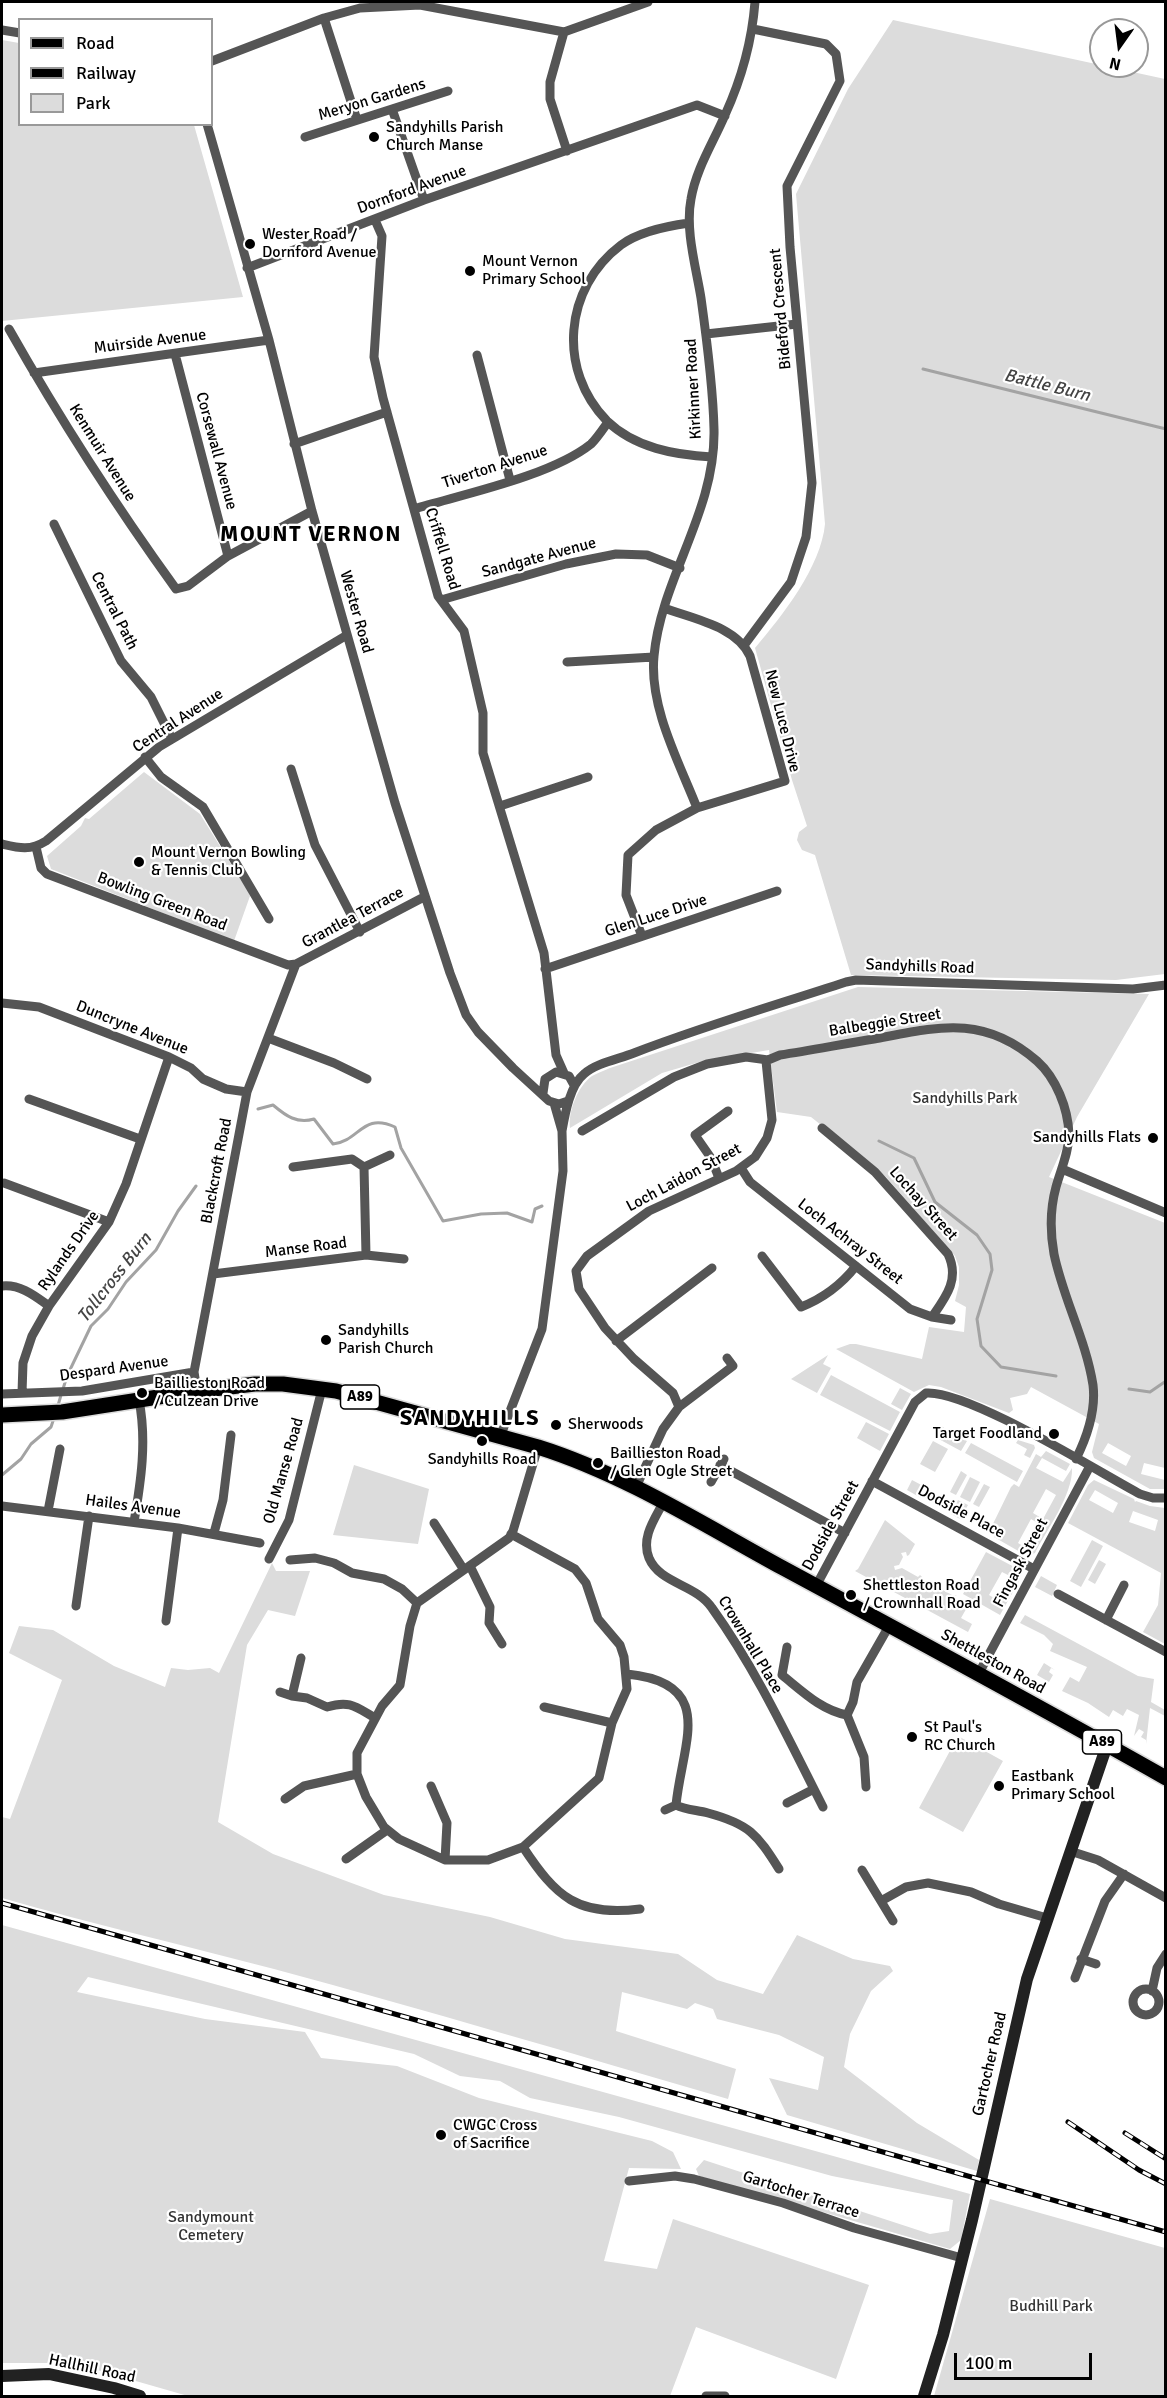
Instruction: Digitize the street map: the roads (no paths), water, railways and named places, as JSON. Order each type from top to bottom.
[{"type":"main road","name":"A89","points":[[2,1415],[56,1413],[197,1391],[269,1383],[322,1389],[389,1405],[538,1447],[566,1457],[640,1491]]},
{"type":"main road","name":"Shettleston Road","points":[[640,1491],[979,1673],[1166,1778]]},
{"type":"main road","name":"Gartocher Road","points":[[924,2397],[962,2258],[1027,1978],[1107,1745]]},
{"type":"main road","name":"Hallhill Road","points":[[2,2376],[49,2374],[114,2388],[140,2397]]},
{"type":"street","points":[[213,61],[324,18],[360,8],[420,5],[564,32],[648,2]]},
{"type":"street","name":"Kirkinner Road","points":[[697,808],[658,711],[654,657],[664,608],[702,508],[712,457],[714,431],[706,334],[689,223],[691,199],[704,157],[725,116],[753,29],[755,2]]},
{"type":"street","points":[[324,18],[357,120]]},
{"type":"street","name":"Bideford Crescent","points":[[745,644],[791,582],[806,537],[812,483],[787,186],[840,81],[836,54],[826,44],[753,29]]},
{"type":"street","points":[[2,30],[18,33]]},
{"type":"street","points":[[564,32],[550,82],[549,99],[567,151]]},
{"type":"street","name":"Meryon Gardens","points":[[305,136],[448,92]]},
{"type":"street","name":"Dornford Avenue","points":[[247,268],[424,200],[697,105],[725,116]]},
{"type":"street","points":[[392,109],[424,200]]},
{"type":"street","name":"Wester Road","points":[[208,126],[269,340],[312,511],[424,897],[466,1015],[478,1032],[543,1094]]},
{"type":"street","name":"Criffell Road","points":[[375,220],[382,237],[374,357],[438,596],[464,631],[483,713],[483,753],[544,953],[556,1055],[552,1073]]},
{"type":"street","points":[[689,223],[666,226],[621,245],[590,278],[578,304],[572,335],[577,367],[588,398],[608,422],[633,439],[654,448],[678,455],[712,457]]},
{"type":"street","points":[[706,334],[797,324]]},
{"type":"street","name":"Kenmuir Avenue","points":[[9,329],[34,374],[125,518],[176,589],[188,586],[228,556]]},
{"type":"street","name":"Muirside Avenue","points":[[34,374],[269,340]]},
{"type":"street","name":"Corsewall Avenue","points":[[175,354],[228,556]]},
{"type":"street","points":[[477,355],[510,480]]},
{"type":"street","points":[[294,444],[387,412]]},
{"type":"street","name":"Tiverton Avenue","points":[[414,509],[510,480],[565,460],[592,443],[608,422]]},
{"type":"street","points":[[228,556],[312,511]]},
{"type":"street","name":"Central Path","points":[[54,524],[122,661],[151,697],[172,738]]},
{"type":"street","name":"Sandgate Avenue","points":[[441,600],[566,564],[616,554],[647,555],[680,568]]},
{"type":"street","points":[[664,608],[729,632],[745,644]]},
{"type":"street","name":"Central Avenue","points":[[36,847],[49,839],[172,738],[347,635]]},
{"type":"street","name":"New Luce Drive","points":[[642,936],[626,895],[628,855],[656,830],[697,808],[785,781],[745,644]]},
{"type":"street","points":[[567,663],[654,657]]},
{"type":"street","points":[[146,758],[161,777],[203,807],[269,919]]},
{"type":"street","points":[[291,769],[315,845],[360,932]]},
{"type":"street","points":[[500,806],[588,777]]},
{"type":"street","points":[[2,844],[24,849],[36,847]]},
{"type":"street","name":"Bowling Green Road","points":[[36,847],[42,870],[50,876],[283,964],[296,964]]},
{"type":"street","name":"Glen Luce Drive","points":[[545,969],[777,891]]},
{"type":"street","name":"Grantlea Terrace","points":[[296,964],[424,897]]},
{"type":"street","name":"Blackcroft Road","points":[[197,1391],[194,1372],[247,1092],[296,964]]},
{"type":"street","name":"Sandyhills Road","points":[[552,1073],[582,1075],[655,1045],[846,982],[1133,989],[1166,985]]},
{"type":"street","name":"Duncryne Avenue","points":[[2,1003],[39,1007],[169,1057],[191,1068],[203,1079],[226,1089],[247,1092]]},
{"type":"street","name":"Balbeggie Street","points":[[582,1131],[674,1077],[707,1064],[746,1057],[766,1060],[780,1055],[938,1027],[970,1028],[998,1035],[1020,1047],[1047,1070],[1059,1093],[1069,1134],[1052,1210],[1052,1242],[1093,1386],[1090,1423],[1076,1459]]},
{"type":"street","points":[[268,1038],[334,1063],[367,1079]]},
{"type":"street","name":"Criffell Road","points":[[556,1055],[566,1074]]},
{"type":"street","name":"Rylands Drive","points":[[22,1393],[23,1363],[32,1336],[49,1306],[109,1222],[126,1184],[169,1057]]},
{"type":"street","name":"Loch Laidon Street","points":[[679,1407],[673,1393],[616,1341],[579,1290],[576,1272],[579,1264],[587,1256],[649,1211],[741,1168],[762,1147],[771,1125],[772,1115],[766,1060]]},
{"type":"street","points":[[552,1073],[543,1083],[543,1094],[554,1103],[568,1101]]},
{"type":"street","points":[[566,1074],[574,1085]]},
{"type":"street","name":"Sandyhills Road","points":[[500,1437],[542,1329],[563,1171],[562,1131],[568,1101],[573,1094],[574,1085],[582,1075]]},
{"type":"street","points":[[529,1081],[543,1083]]},
{"type":"street","points":[[29,1100],[140,1139]]},
{"type":"street","name":"Sandyhills Road","points":[[554,1103],[562,1131]]},
{"type":"street","points":[[719,1178],[711,1158],[695,1135],[728,1111]]},
{"type":"street","name":"Lochay Street","points":[[822,1128],[875,1172],[948,1254],[953,1265],[953,1281],[947,1296],[932,1317]]},
{"type":"street","points":[[364,1167],[390,1155]]},
{"type":"street","points":[[293,1167],[352,1159],[364,1167]]},
{"type":"street","points":[[364,1167],[366,1255]]},
{"type":"street","name":"Loch Achray Street","points":[[741,1168],[750,1182],[910,1309],[932,1317],[951,1320]]},
{"type":"street","points":[[1062,1169],[1166,1213]]},
{"type":"street","points":[[4,1183],[109,1222]]},
{"type":"street","name":"Manse Road","points":[[213,1274],[366,1255],[404,1259]]},
{"type":"street","points":[[762,1256],[801,1307],[820,1299],[844,1280],[856,1266]]},
{"type":"street","points":[[616,1341],[712,1268]]},
{"type":"street","points":[[2,1286],[12,1285],[49,1306]]},
{"type":"street","points":[[640,1491],[663,1429],[679,1407],[733,1366],[727,1358]]},
{"type":"street","name":"Despard Avenue","points":[[2,1394],[67,1392],[194,1372]]},
{"type":"street","name":"Old Manse Road","points":[[269,1559],[289,1520],[322,1389]]},
{"type":"street","name":"Dodside Street","points":[[816,1586],[916,1400],[921,1395],[930,1393],[964,1402],[1143,1495],[1166,1498]]},
{"type":"street","points":[[134,1522],[140,1484],[144,1427],[139,1400]]},
{"type":"street","points":[[214,1533],[223,1500],[231,1435]]},
{"type":"street","points":[[511,1534],[575,1569],[586,1583],[598,1619],[620,1646],[627,1674],[627,1689],[612,1723],[599,1778],[523,1847],[489,1860],[445,1860],[399,1839],[387,1830],[366,1797],[357,1774],[357,1753],[382,1706],[400,1685],[410,1626],[417,1603],[511,1534],[538,1447]]},
{"type":"street","points":[[48,1511],[60,1449]]},
{"type":"street","points":[[711,1482],[722,1462],[845,1533]]},
{"type":"street","name":"Fingask Street","points":[[979,1673],[1089,1466]]},
{"type":"street","name":"Dodside Place","points":[[872,1481],[1034,1569]]},
{"type":"street","name":"Crownhall Place","points":[[663,1503],[646,1539],[649,1559],[664,1575],[693,1590],[712,1608],[750,1668],[823,1807]]},
{"type":"street","name":"Hailes Avenue","points":[[2,1506],[214,1533],[260,1543]]},
{"type":"street","points":[[76,1606],[89,1516]]},
{"type":"street","points":[[434,1523],[467,1568],[490,1607],[489,1623],[502,1644]]},
{"type":"street","points":[[166,1621],[178,1528]]},
{"type":"street","points":[[290,1560],[315,1558],[334,1563],[352,1573],[384,1579],[402,1589],[417,1603]]},
{"type":"street","points":[[1106,1620],[1124,1585]]},
{"type":"street","points":[[1058,1594],[1166,1652]]},
{"type":"street","points":[[866,1787],[864,1757],[847,1715],[853,1702],[857,1682],[889,1626]]},
{"type":"street","points":[[787,1647],[782,1675],[823,1707],[835,1713],[847,1715]]},
{"type":"street","points":[[292,1696],[301,1658]]},
{"type":"street","points":[[627,1674],[645,1676],[669,1684],[684,1701],[689,1717],[686,1751],[678,1782],[676,1805]]},
{"type":"street","points":[[280,1692],[307,1698],[327,1707],[342,1703],[375,1718]]},
{"type":"street","points":[[544,1707],[612,1723]]},
{"type":"street","points":[[285,1798],[304,1786],[357,1774]]},
{"type":"street","points":[[431,1786],[447,1823],[445,1860]]},
{"type":"street","points":[[787,1803],[814,1789]]},
{"type":"street","points":[[665,1810],[676,1805]]},
{"type":"street","points":[[676,1805],[684,1809],[730,1819],[750,1830],[762,1841],[779,1869]]},
{"type":"street","points":[[346,1859],[387,1830]]},
{"type":"street","points":[[523,1847],[542,1877],[566,1898],[585,1907],[613,1912],[640,1909]]},
{"type":"street","points":[[1070,1851],[1098,1860],[1166,1898]]},
{"type":"street","points":[[862,1870],[893,1921]]},
{"type":"street","points":[[1075,1977],[1105,1901],[1124,1874]]},
{"type":"street","points":[[881,1901],[906,1887],[928,1884],[971,1892],[999,1904],[1047,1918]]},
{"type":"street","points":[[1152,1991],[1157,1968],[1166,1954]]},
{"type":"street","points":[[1081,1959],[1096,1964]]},
{"type":"street","name":"Gartocher Terrace","points":[[629,2181],[675,2176],[694,2179],[783,2203],[854,2228],[962,2258]]},
{"type":"street","points":[[706,2397],[725,2397]]},
{"type":"waterway","name":"Battle Burn","points":[[923,369],[1166,429]]},
{"type":"waterway","name":"Tollcross Burn","points":[[258,1109],[273,1105],[282,1113],[297,1120],[314,1119],[333,1144],[342,1142],[375,1123],[395,1127],[401,1148],[443,1221],[481,1214],[507,1213],[532,1222],[535,1209],[542,1206]]},
{"type":"waterway","name":"Tollcross Burn","points":[[879,1141],[914,1158],[935,1202],[977,1235],[990,1254],[992,1270],[977,1319],[981,1346],[1001,1367],[1056,1376]]},
{"type":"waterway","name":"Tollcross Burn","points":[[63,1389],[91,1326],[108,1309],[126,1282],[156,1250],[178,1211],[196,1186]]},
{"type":"waterway","name":"Tollcross Burn","points":[[1129,1389],[1150,1392],[1166,1381]]},
{"type":"waterway","name":"Tollcross Burn","points":[[57,1409],[61,1395]]},
{"type":"waterway","name":"Tollcross Burn","points":[[2,1475],[21,1459],[31,1444],[51,1427],[54,1418]]},
{"type":"railway","points":[[2,1903],[1166,2232]]},
{"type":"railway","points":[[1068,2122],[1139,2170],[1166,2184]]},
{"type":"railway","points":[[1125,2133],[1166,2159]]},
{"type":"place","name":"Sandyhills Parish Church Manse","points":[[374,137]]},
{"type":"place","name":"Wester Road / Dornford Avenue","points":[[250,244]]},
{"type":"place","name":"Mount Vernon Primary School","points":[[470,271]]},
{"type":"place","name":"Mount Vernon Bowling & Tennis Club","points":[[139,862]]},
{"type":"place","name":"Sandyhills Flats","points":[[1153,1138]]},
{"type":"place","name":"Sandyhills Parish Church","points":[[326,1340]]},
{"type":"place","name":"Baillieston Road / Culzean Drive","points":[[142,1393]]},
{"type":"place","name":"Sherwoods","points":[[556,1425]]},
{"type":"place","name":"Target Foodland","points":[[1054,1434]]},
{"type":"place","name":"Sandyhills Road","points":[[482,1441]]},
{"type":"place","name":"Baillieston Road / Glen Ogle Street","points":[[598,1463]]},
{"type":"place","name":"Shettleston Road / Crownhall Road","points":[[851,1595]]},
{"type":"place","name":"St Paul's RC Church","points":[[912,1737]]},
{"type":"place","name":"Eastbank Primary School","points":[[999,1786]]},
{"type":"place","name":"CWGC Cross of Sacrifice","points":[[441,2135]]},
{"type":"district","name":"MOUNT VERNON","points":[[311,535]]},
{"type":"district","name":"SANDYHILLS","points":[[470,1419]]},
{"type":"park label","name":"Sandyhills Park","points":[[965,1099]]},
{"type":"park label","name":"Sandymount Cemetery","points":[[211,2227]]},
{"type":"park label","name":"Budhill Park","points":[[1051,2307]]}]
